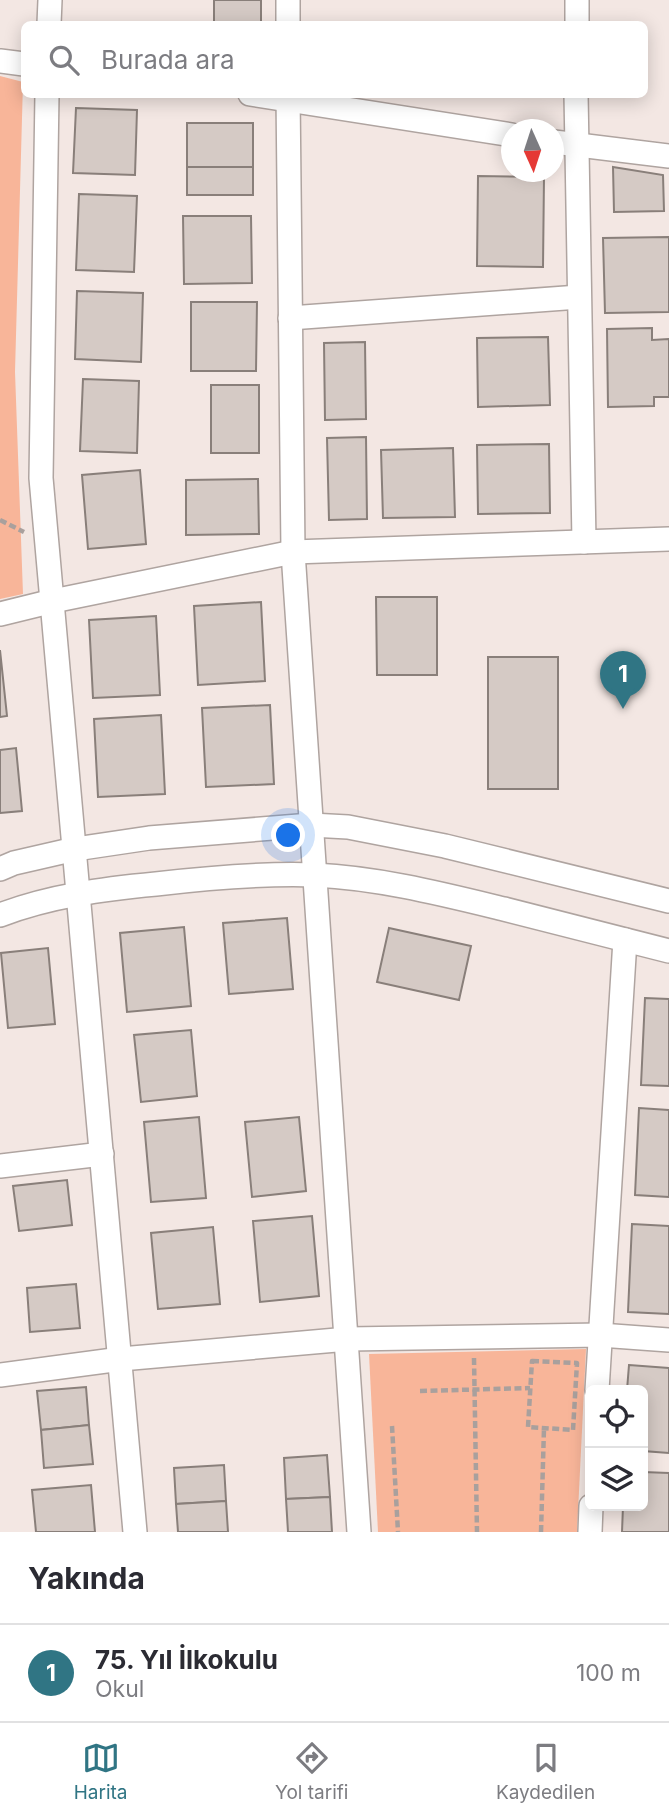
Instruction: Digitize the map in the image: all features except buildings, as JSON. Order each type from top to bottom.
[{"type":"street","points":[[49,21],[50,0]]},
{"type":"street","points":[[288,0],[288,21]]},
{"type":"street","points":[[577,0],[577,21]]},
{"type":"street","points":[[0,61],[21,64]]},
{"type":"street","points":[[47,98],[41,478],[135,1532]]},
{"type":"street","points":[[288,98],[293,552],[359,1532]]},
{"type":"street","points":[[294,98],[501,133]]},
{"type":"street","points":[[575,98],[565,144],[579,297],[584,542]]},
{"type":"street","points":[[565,144],[669,156]]},
{"type":"street","points":[[290,318],[579,297]]},
{"type":"street","points":[[0,614],[293,552],[669,538]]},
{"type":"street","points":[[0,869],[75,849],[149,838],[311,825],[348,827],[420,841],[669,901]]},
{"type":"street","points":[[0,915],[26,905],[78,893],[203,879],[315,875],[370,880],[443,894],[669,951]]},
{"type":"street","points":[[597,1385],[625,940]]},
{"type":"street","points":[[0,1166],[102,1154]]},
{"type":"street","points":[[0,1375],[121,1359],[348,1339],[600,1335],[669,1340]]},
{"type":"street","points":[[590,1532],[592,1511]]},
{"type":"path","points":[[474,1337],[477,1532]]},
{"type":"path","points":[[531,1361],[577,1363],[573,1430],[528,1427],[530,1388],[531,1361]]},
{"type":"path","points":[[420,1391],[530,1388]]},
{"type":"path","points":[[392,1426],[398,1532]]},
{"type":"path","points":[[541,1532],[544,1428]]},
{"type":"shaded area","points":[[0,76],[21,81],[23,98],[15,372],[23,594],[0,599]]},
{"type":"shaded area","points":[[586,1349],[577,1532],[378,1532],[369,1354]]},
{"type":"place","name":"75. Yıl İlkokulu","points":[[623,709]]}]
